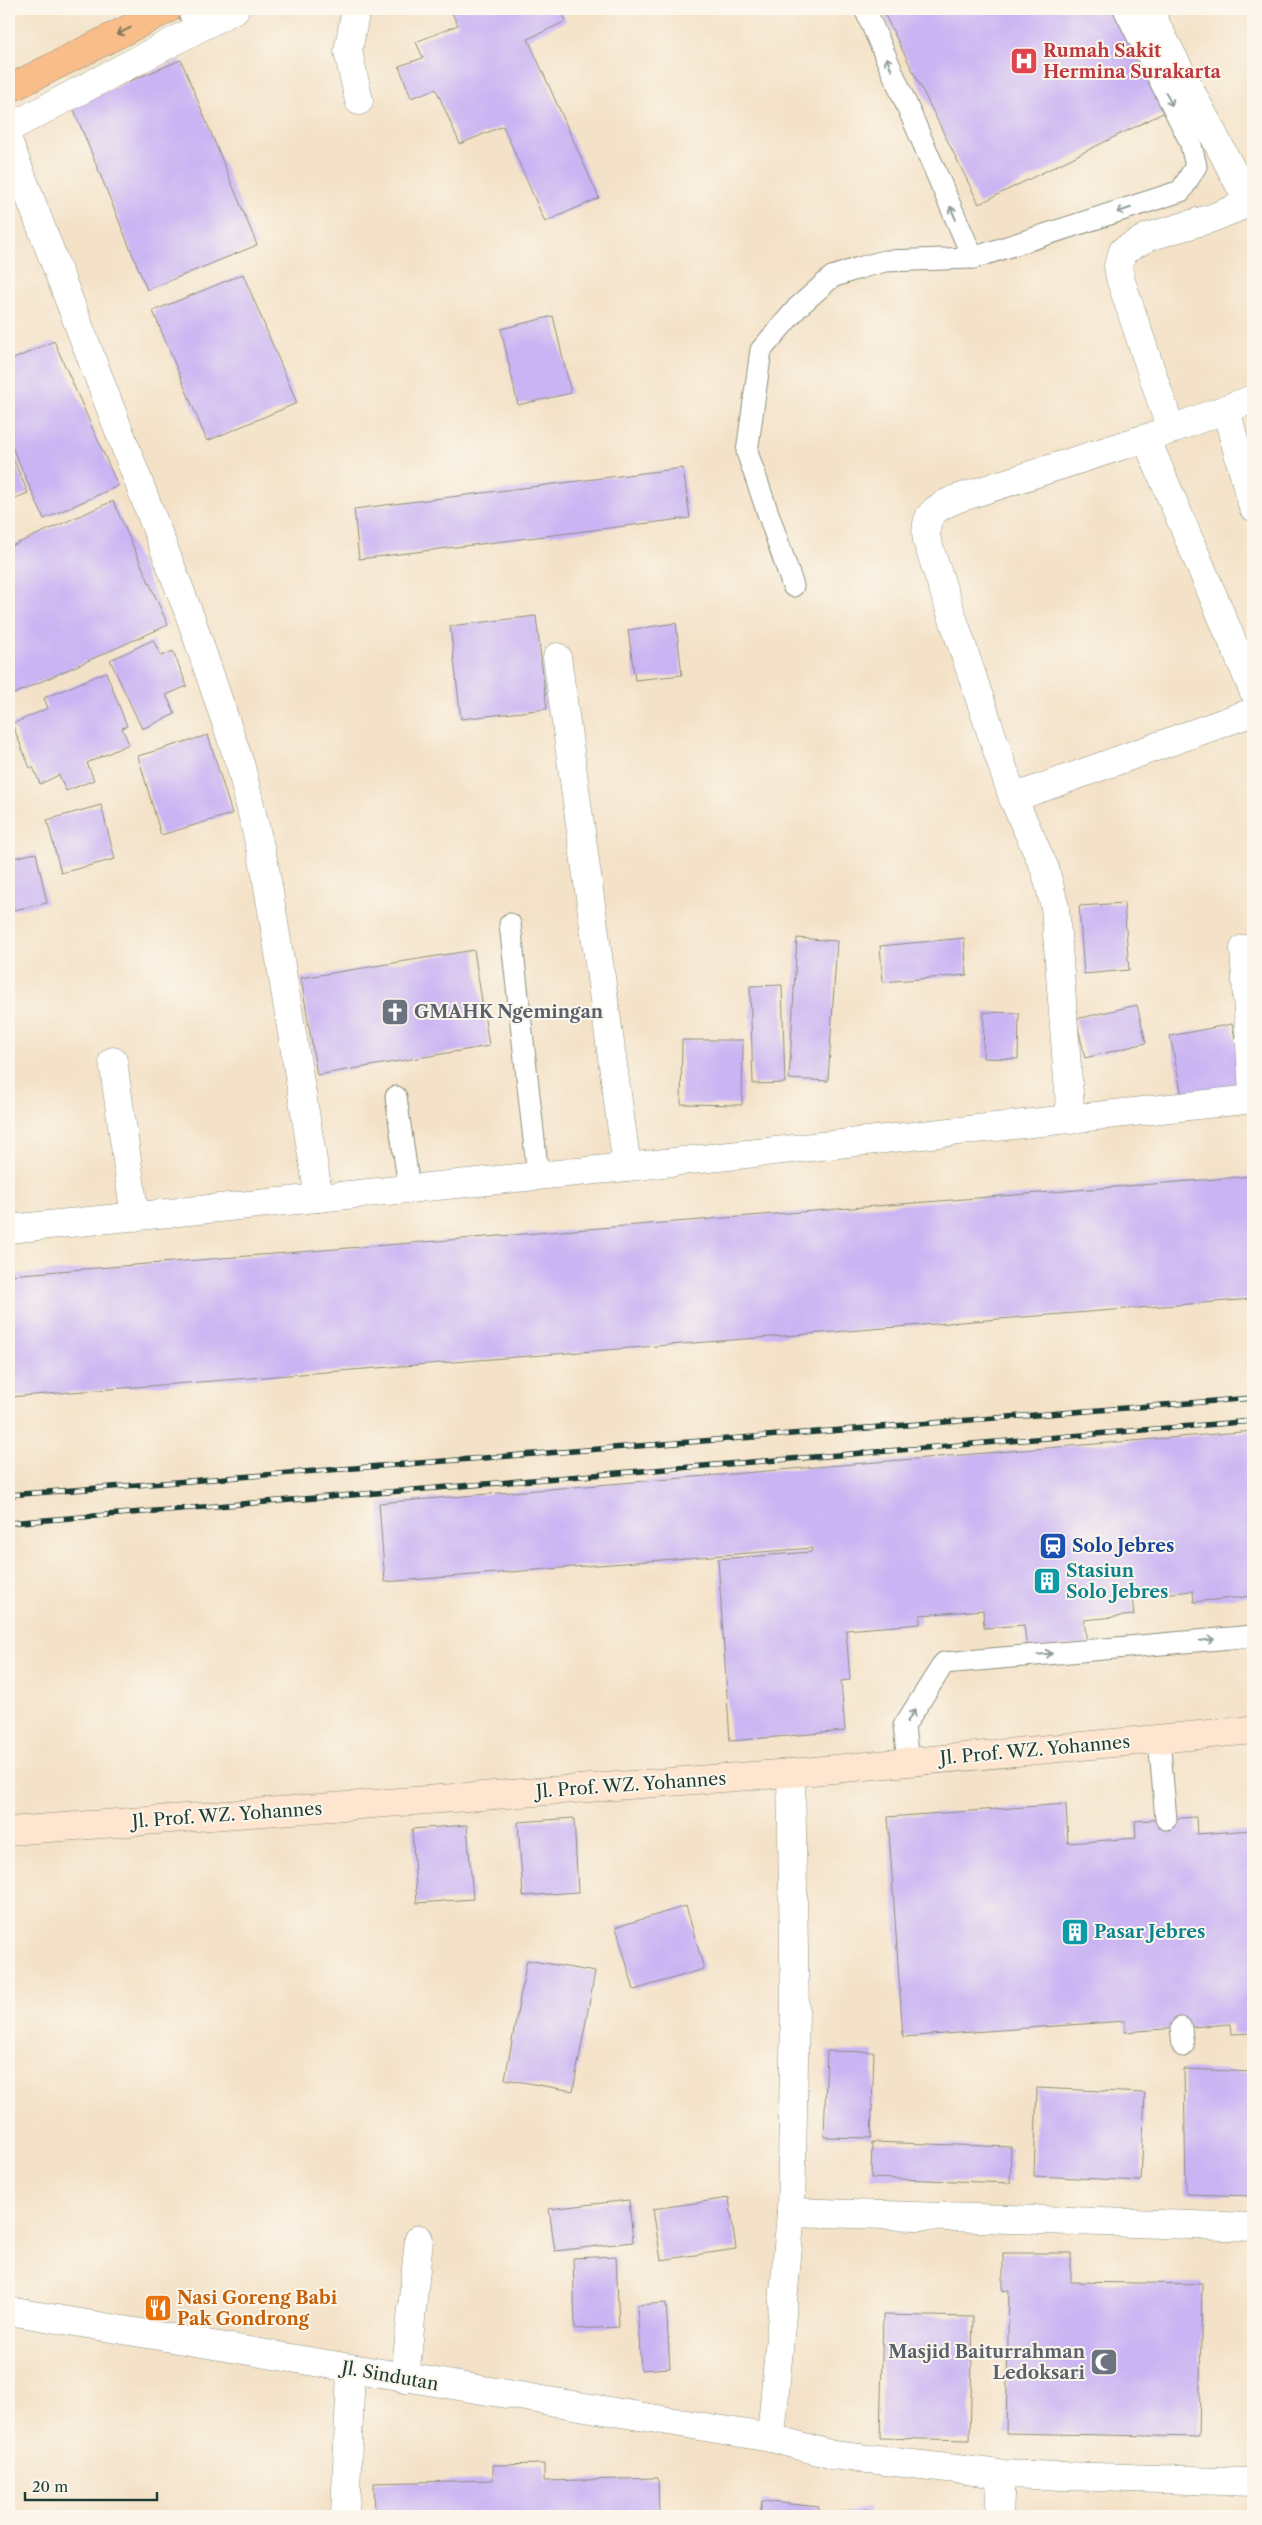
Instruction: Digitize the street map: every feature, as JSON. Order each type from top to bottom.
[{"type":"main road","points":[[9,89],[168,9]]},
{"type":"street","points":[[9,128],[192,19],[235,9]]},
{"type":"street","points":[[356,9],[348,51],[359,100]]},
{"type":"street","points":[[1148,9],[1249,203],[1212,218],[1148,237],[1123,251],[1118,266],[1159,434],[1253,690]]},
{"type":"street","points":[[9,143],[191,619],[241,768],[266,878],[319,1198]]},
{"type":"street","points":[[1072,1120],[1056,907],[1045,869],[1012,798],[925,529],[928,518],[933,511],[948,502],[1159,434],[1253,399]]},
{"type":"street","points":[[1226,410],[1253,507]]},
{"type":"street","points":[[557,657],[628,1167]]},
{"type":"street","points":[[1012,798],[1253,712]]},
{"type":"street","points":[[1244,949],[1253,1092]]},
{"type":"street","points":[[113,1061],[135,1216]]},
{"type":"street","points":[[9,1229],[628,1167],[1253,1100]]},
{"type":"street","name":"Jl. Prof. WZ. Yohannes","points":[[9,1832],[790,1773],[1253,1730]]},
{"type":"street","points":[[771,2438],[791,2212],[795,2011],[790,1773]]},
{"type":"street","points":[[791,2212],[1253,2227]]},
{"type":"street","points":[[405,2379],[419,2239]]},
{"type":"street","name":"Jl. Sindutan","points":[[9,2311],[405,2379],[771,2438],[833,2455],[1001,2474],[1253,2482]]},
{"type":"street","points":[[345,2516],[351,2369]]},
{"type":"street","points":[[1000,2516],[1001,2474]]},
{"type":"lane","points":[[865,9],[972,258]]},
{"type":"lane","points":[[792,586],[747,452],[761,350],[798,307],[832,277],[885,261],[972,258],[1181,191],[1196,166],[1190,141],[1124,9]]},
{"type":"lane","points":[[510,924],[538,1176]]},
{"type":"lane","points":[[396,1097],[408,1188]]},
{"type":"lane","points":[[908,1762],[904,1726],[944,1663],[1253,1636]]},
{"type":"lane","points":[[1159,1739],[1166,1819]]},
{"type":"building","points":[[450,9],[561,9],[566,21],[528,39],[599,198],[545,222],[503,126],[460,144],[436,89],[411,98],[399,66],[423,58],[416,42],[458,25]]},
{"type":"building","name":"Rumah Sakit Hermina Surakarta","points":[[882,9],[1114,9],[1165,112],[979,204]]},
{"type":"building","points":[[181,60],[257,245],[147,290],[72,105]]},
{"type":"building","points":[[243,274],[297,403],[207,441],[153,311]]},
{"type":"building","points":[[553,316],[571,393],[518,405],[501,329]]},
{"type":"building","points":[[54,341],[118,486],[44,519],[9,440],[9,361]]},
{"type":"building","points":[[9,449],[28,493],[9,501]]},
{"type":"building","points":[[683,468],[690,518],[359,559],[354,509]]},
{"type":"building","points":[[113,501],[168,625],[9,696],[9,547]]},
{"type":"building","points":[[536,616],[547,709],[461,719],[450,626]]},
{"type":"building","points":[[676,623],[682,675],[635,680],[628,630]]},
{"type":"building","points":[[153,640],[161,656],[173,651],[187,686],[166,695],[175,714],[142,729],[110,660]]},
{"type":"building","points":[[106,672],[127,726],[122,728],[129,744],[87,763],[94,780],[66,791],[59,775],[40,784],[33,767],[30,768],[12,724],[48,708],[44,698]]},
{"type":"building","points":[[208,735],[232,814],[161,835],[138,756]]},
{"type":"building","points":[[101,805],[115,859],[61,873],[47,820]]},
{"type":"building","points":[[36,853],[47,903],[9,911],[9,859]]},
{"type":"building","points":[[1124,903],[1129,970],[1084,974],[1079,906]]},
{"type":"building","points":[[797,938],[837,941],[828,1081],[789,1079]]},
{"type":"building","points":[[964,938],[967,975],[883,982],[880,946]]},
{"type":"building","name":"GMAHK Ngemingan","points":[[474,950],[489,1046],[317,1075],[301,978]]},
{"type":"building","points":[[782,985],[785,1083],[753,1084],[750,986]]},
{"type":"building","points":[[1137,1005],[1146,1043],[1085,1058],[1076,1019]]},
{"type":"building","points":[[984,1012],[1019,1013],[1018,1059],[983,1058]]},
{"type":"building","points":[[1232,1024],[1245,1087],[1183,1100],[1170,1036]]},
{"type":"building","points":[[682,1040],[743,1040],[742,1105],[681,1104]]},
{"type":"building","points":[[1253,1176],[1253,1299],[9,1397],[9,1275]]},
{"type":"building","points":[[1253,1431],[1253,1596],[1194,1602],[1193,1591],[1132,1597],[1134,1615],[1084,1620],[1087,1644],[1027,1650],[1024,1625],[984,1628],[983,1610],[920,1615],[920,1624],[846,1630],[850,1680],[841,1681],[845,1731],[730,1741],[718,1559],[811,1552],[812,1548],[385,1582],[379,1503]]},
{"type":"building","name":"Pasar Jebres","points":[[1066,1804],[1068,1843],[1136,1838],[1135,1821],[1196,1817],[1197,1834],[1253,1830],[1253,2033],[1232,2034],[1231,2024],[1125,2032],[1125,2021],[903,2037],[888,1817]]},
{"type":"building","points":[[574,1818],[578,1892],[523,1896],[518,1822]]},
{"type":"building","points":[[467,1825],[473,1899],[417,1903],[412,1829]]},
{"type":"building","points":[[686,1906],[704,1969],[634,1990],[616,1927]]},
{"type":"building","points":[[527,1960],[595,1972],[573,2091],[505,2079]]},
{"type":"building","points":[[827,2051],[874,2052],[871,2138],[824,2137]]},
{"type":"building","points":[[1184,2069],[1253,2072],[1253,2196],[1186,2194]]},
{"type":"building","points":[[1037,2088],[1145,2093],[1141,2181],[1034,2176]]},
{"type":"building","points":[[872,2142],[1011,2147],[1010,2183],[871,2178]]},
{"type":"building","points":[[729,2198],[736,2249],[661,2260],[653,2209]]},
{"type":"building","points":[[629,2200],[633,2242],[555,2251],[549,2209]]},
{"type":"building","name":"Masjid Baiturrahman Ledoksari","points":[[1003,2253],[1071,2253],[1071,2282],[1202,2284],[1199,2437],[1006,2433],[1009,2290],[1003,2291]]},
{"type":"building","points":[[616,2256],[619,2327],[575,2329],[573,2258]]},
{"type":"building","points":[[666,2303],[670,2368],[641,2370],[637,2305]]},
{"type":"building","points":[[883,2315],[973,2317],[970,2440],[880,2438]]},
{"type":"building","points":[[544,2464],[544,2481],[658,2478],[659,2516],[375,2516],[374,2483],[493,2480],[493,2465]]},
{"type":"building","points":[[762,2501],[819,2507],[818,2516],[760,2516]]},
{"type":"building","points":[[868,2509],[868,2516],[833,2516],[833,2513]]},
{"type":"railway","points":[[9,1495],[1253,1398]]},
{"type":"railway","points":[[9,1523],[1253,1421]]},
{"type":"place","name":"Rumah Sakit Hermina Surakarta","points":[[1024,61]]},
{"type":"place","name":"GMAHK Ngemingan","points":[[395,1012]]},
{"type":"place","name":"Solo Jebres","points":[[1053,1546]]},
{"type":"place","name":"Stasiun Solo Jebres","points":[[1047,1581]]},
{"type":"place","name":"Pasar Jebres","points":[[1075,1932]]},
{"type":"place","name":"Nasi Goreng Babi Pak Gondrong","points":[[158,2308]]},
{"type":"place","name":"Masjid Baiturrahman Ledoksari","points":[[1104,2362]]}]
